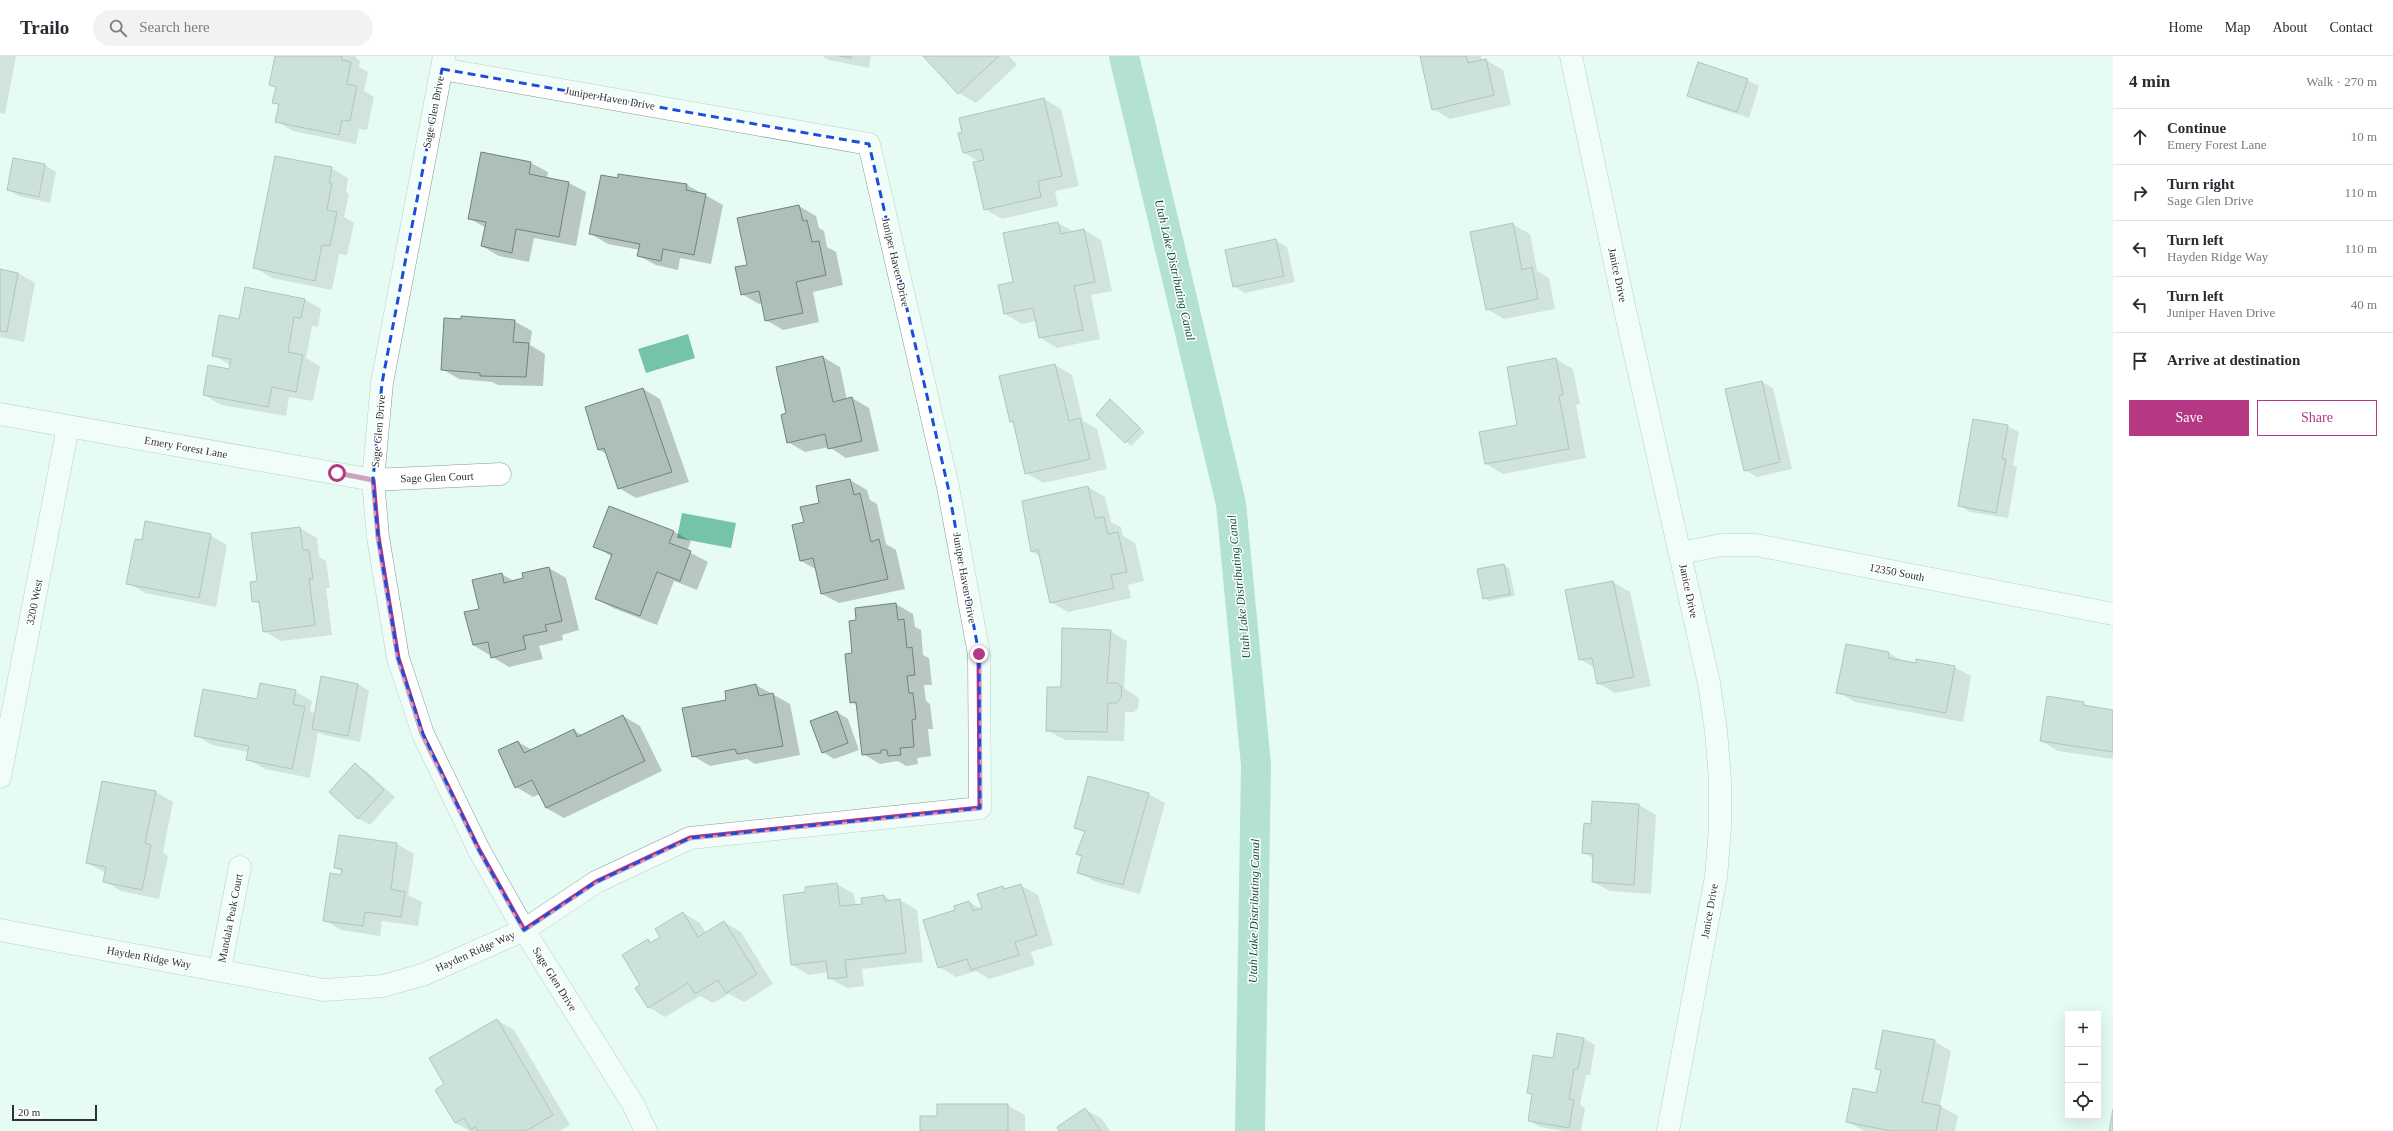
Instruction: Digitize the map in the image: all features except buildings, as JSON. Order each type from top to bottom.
[{"type":"street","name":"Janice Drive","points":[[1571,56],[1623,302],[1709,682],[1716,731],[1720,779],[1720,828],[1716,877],[1668,1131]]},
{"type":"street","name":"Sage Glen Drive","points":[[443,62],[382,383],[373,480],[378,537],[398,658],[422,734],[479,850],[524,930],[634,1104],[646,1131]]},
{"type":"street","name":"Juniper Haven Drive","points":[[443,62],[869,144],[948,487],[979,654],[980,808]]},
{"type":"street","name":"Emery Forest Lane","points":[[0,414],[373,480]]},
{"type":"street","name":"3200 West","points":[[0,777],[68,427]]},
{"type":"street","name":"Sage Glen Court","points":[[373,480],[500,474]]},
{"type":"street","name":"12350 South","points":[[1681,553],[1721,545],[1756,545],[2113,614]]},
{"type":"street","name":"Hayden Ridge Way","points":[[0,930],[220,969],[324,990],[383,986],[425,974],[524,930],[596,882],[690,838],[980,808]]},
{"type":"street","name":"Mandala Peak Court","points":[[220,969],[240,867]]},
{"type":"highlighted area","points":[[442,69],[869,144],[948,487],[979,654],[980,808],[690,838],[596,882],[524,930],[479,850],[423,734],[398,658],[378,537],[373,480],[382,383]]},
{"type":"shaded area","points":[[688,334],[695,358],[646,373],[638,349]]},
{"type":"shaded area","points":[[682,513],[736,523],[731,548],[677,538]]},
{"type":"waterway","name":"Utah Lake Distributing Canal","points":[[1124,56],[1231,504],[1256,765],[1250,1131]]},
{"type":"route","points":[[337,473],[373,480],[378,537],[398,658],[422,734],[479,850],[524,930],[596,882],[690,838],[980,808],[979,654]]}]
